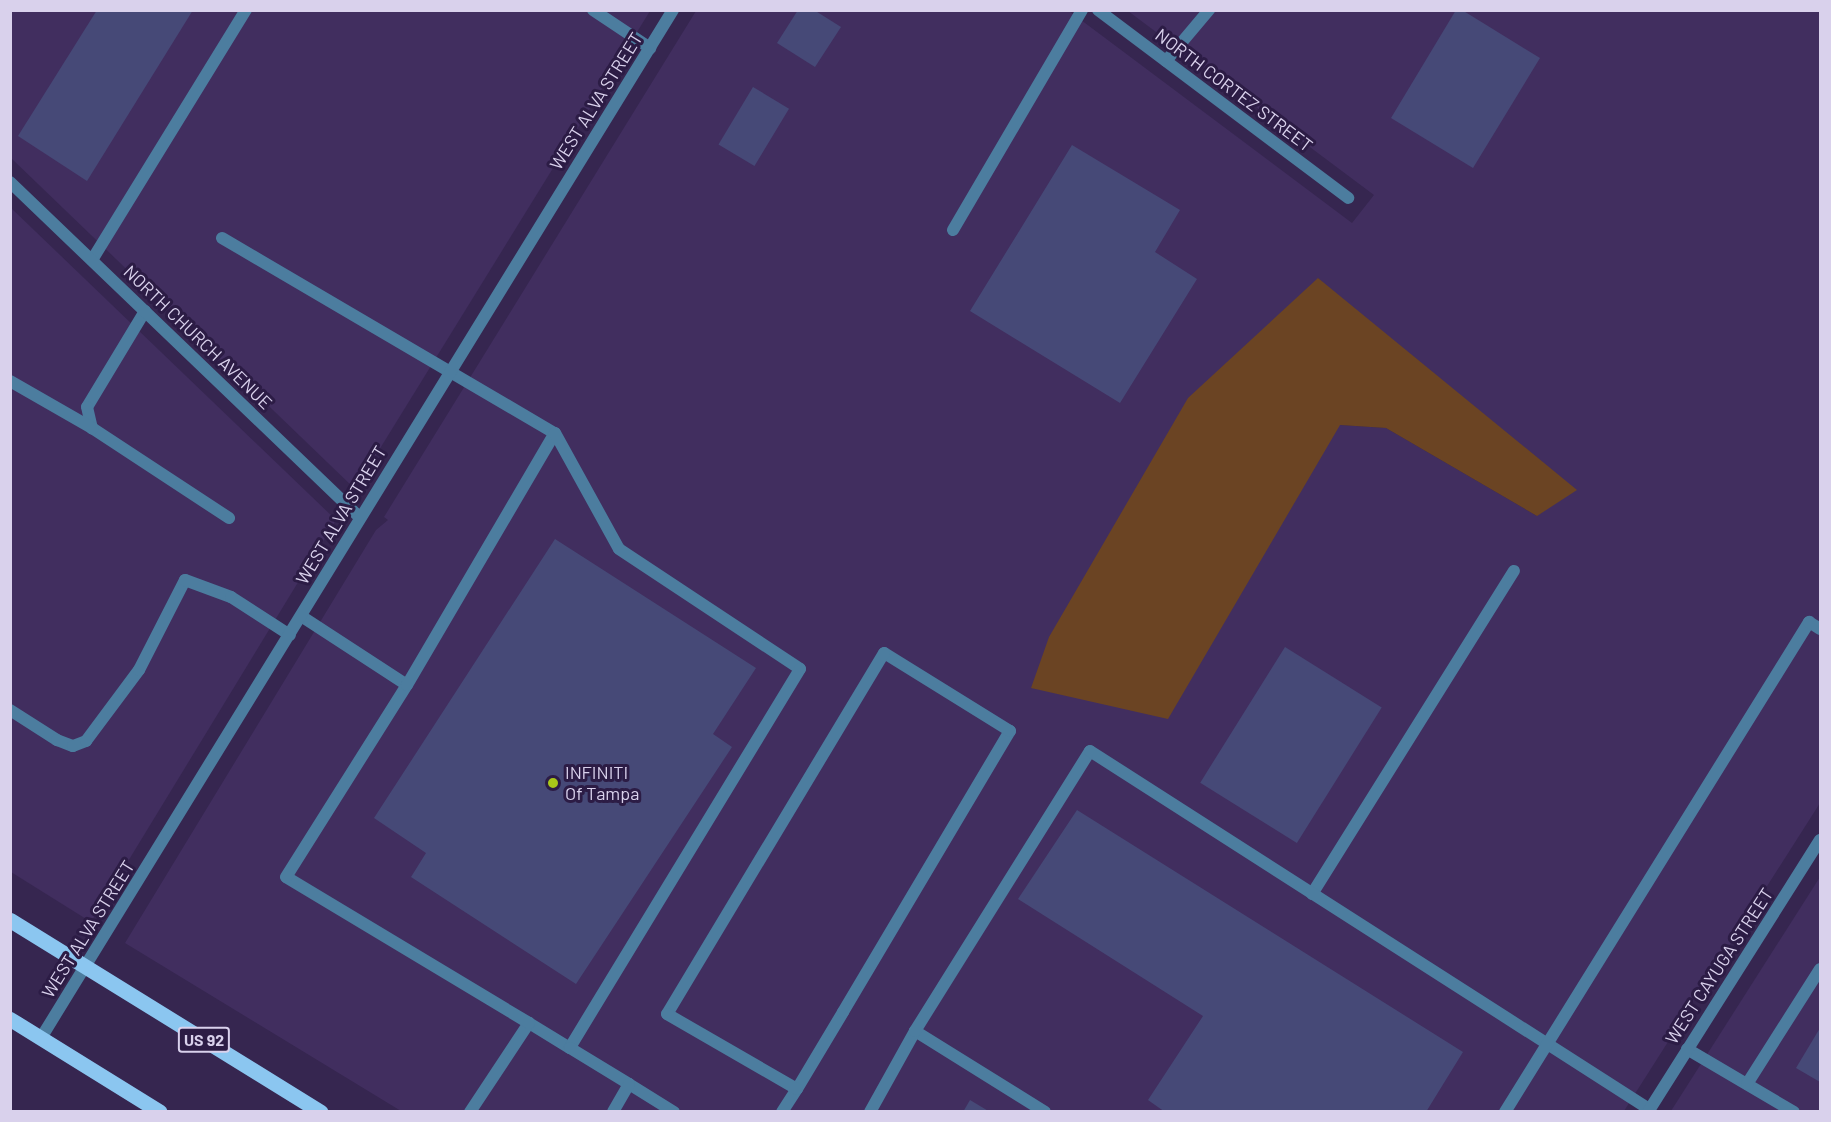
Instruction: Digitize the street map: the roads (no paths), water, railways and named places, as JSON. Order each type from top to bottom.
[{"type":"main road","name":"US 92","points":[[10,920],[321,1112]]},
{"type":"main road","points":[[10,1020],[160,1112]]},
{"type":"street","points":[[92,260],[246,10]]},
{"type":"street","points":[[594,10],[650,48]]},
{"type":"street","name":"WEST ALVA STREET","points":[[41,1038],[673,10]]},
{"type":"street","points":[[953,230],[1082,10]]},
{"type":"street","name":"NORTH CORTEZ STREET","points":[[1098,10],[1348,198]]},
{"type":"street","points":[[1166,61],[1209,10]]},
{"type":"street","name":"NORTH CHURCH AVENUE","points":[[10,182],[360,518]]},
{"type":"street","points":[[222,238],[555,433],[619,549],[800,669],[570,1048]]},
{"type":"street","points":[[92,428],[87,406],[145,311]]},
{"type":"street","points":[[10,381],[92,428],[229,518]]},
{"type":"street","points":[[555,433],[407,685],[285,878],[674,1112]]},
{"type":"street","points":[[1312,894],[1514,572]]},
{"type":"street","points":[[10,710],[57,740],[73,746],[86,741],[139,670],[185,580],[231,597],[290,635]]},
{"type":"street","points":[[301,616],[407,685]]},
{"type":"street","points":[[1505,1112],[1809,622],[1821,629]]},
{"type":"street","points":[[782,1112],[797,1089],[1010,731],[884,653],[667,1014],[797,1089]]},
{"type":"street","points":[[870,1112],[915,1031],[1090,751],[1649,1110]]},
{"type":"street","name":"WEST CAYUGA STREET","points":[[1649,1110],[1821,840]]},
{"type":"street","points":[[1747,1084],[1821,969]]},
{"type":"street","points":[[470,1112],[529,1023]]},
{"type":"street","points":[[915,1031],[1045,1112]]},
{"type":"street","points":[[1687,1049],[1794,1112]]},
{"type":"street","points":[[613,1112],[628,1084]]},
{"type":"place","name":"INFINITI Of Tampa","points":[[553,783]]}]
